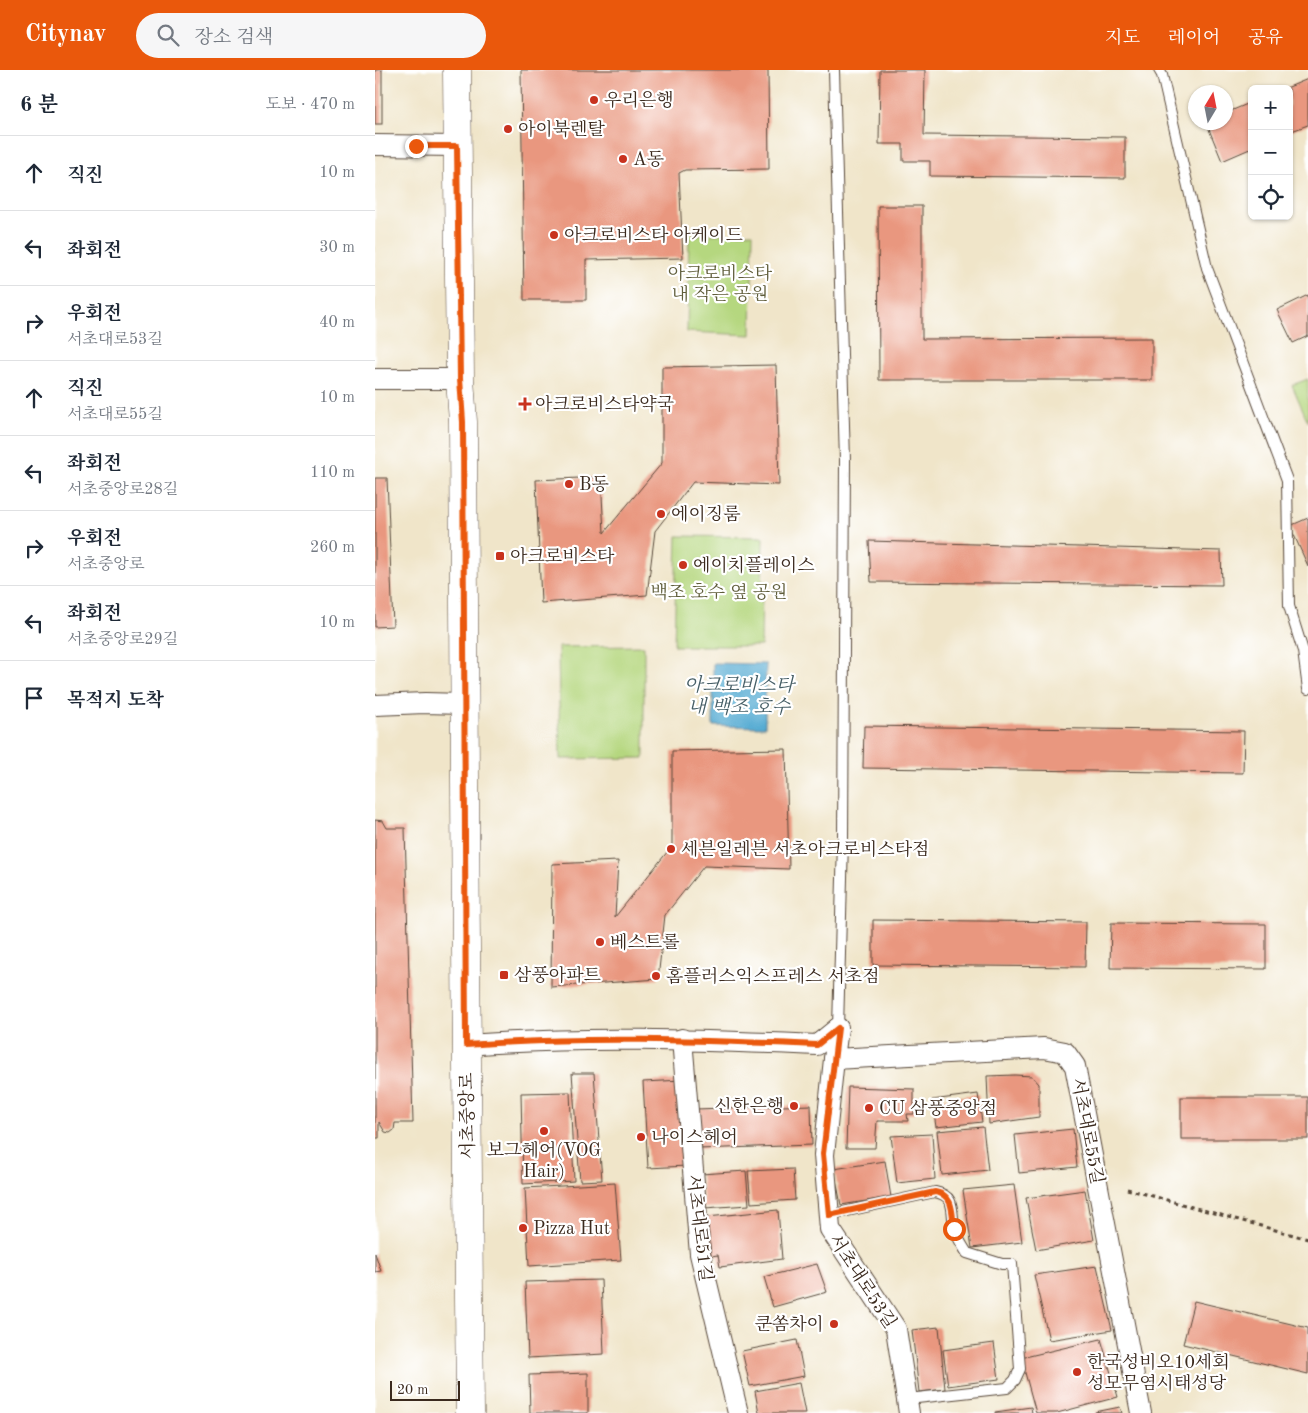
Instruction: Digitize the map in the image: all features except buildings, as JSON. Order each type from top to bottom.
[{"type":"main road","name":"서초중앙로","points":[[457,70],[460,379],[463,422],[463,704],[470,1413]]},
{"type":"street","points":[[375,145],[457,146]]},
{"type":"street","points":[[375,379],[460,379]]},
{"type":"street","points":[[375,705],[463,704]]},
{"type":"street","points":[[466,1045],[519,1041],[681,1039],[817,1045],[838,1028]]},
{"type":"street","points":[[834,1059],[838,1028]]},
{"type":"street","name":"서초대로51길","points":[[681,1039],[700,1254],[738,1413]]},
{"type":"street","name":"서초대로55길","points":[[834,1059],[1044,1048],[1065,1052],[1075,1066],[1141,1413]]},
{"type":"street","name":"서초대로53길","points":[[834,1059],[823,1154],[830,1229],[896,1329],[908,1406]]},
{"type":"lane","points":[[834,70],[845,461],[843,831],[838,1028]]},
{"type":"lane","points":[[1159,70],[1162,75],[1207,268],[1287,480],[1289,606],[1303,651],[1308,689]]},
{"type":"lane","points":[[829,1215],[935,1192],[941,1193],[948,1197],[951,1203],[954,1229],[967,1253],[1001,1264],[1011,1264],[1020,1368],[1015,1380],[1007,1388],[908,1406]]},
{"type":"path","points":[[1127,1189],[1308,1239]]},
{"type":"green space","name":"아크로비스타 내 작은 공원","points":[[753,233],[751,335],[687,332],[689,235]]},
{"type":"green space","points":[[1308,379],[1308,422],[1292,385]]},
{"type":"green space","name":"백조 호수 옆 공원","points":[[677,536],[763,537],[761,646],[674,646]]},
{"type":"green space","points":[[644,646],[644,758],[560,759],[558,647]]},
{"type":"water","name":"아크로비스타 내 백조 호수","points":[[713,663],[766,664],[765,727],[713,726]]},
{"type":"place","name":"우리은행","points":[[594,100]]},
{"type":"place","name":"아이북렌탈","points":[[508,129]]},
{"type":"place","name":"A동","points":[[623,159]]},
{"type":"place","name":"아크로비스타 아케이드","points":[[554,235]]},
{"type":"place","name":"아크로비스타약국","points":[[525,404]]},
{"type":"place","name":"B동","points":[[569,484]]},
{"type":"place","name":"에이징룸","points":[[661,514]]},
{"type":"place","name":"아크로비스타","points":[[500,556]]},
{"type":"place","name":"에이치플레이스","points":[[683,565]]},
{"type":"place","name":"세븐일레븐 서초아크로비스타점","points":[[671,849]]},
{"type":"place","name":"베스트롤","points":[[600,942]]},
{"type":"place","name":"삼풍아파트","points":[[504,975]]},
{"type":"place","name":"홈플러스익스프레스 서초점","points":[[656,976]]},
{"type":"place","name":"신한은행","points":[[794,1106]]},
{"type":"place","name":"CU 삼풍중앙점","points":[[869,1108]]},
{"type":"place","name":"보그헤어(VOG Hair)","points":[[544,1131]]},
{"type":"place","name":"나이스헤어","points":[[641,1137]]},
{"type":"place","name":"Pizza Hut","points":[[523,1228]]},
{"type":"place","name":"쿤쏨차이","points":[[834,1324]]},
{"type":"place","name":"한국성비오10세회 성모무염시태성당","points":[[1077,1372]]},
{"type":"route","points":[[416,146],[457,146],[460,379],[463,422],[466,1045],[519,1041],[681,1039],[817,1045],[838,1028],[823,1154],[829,1215],[935,1192],[948,1197],[951,1203],[954,1229]]}]
